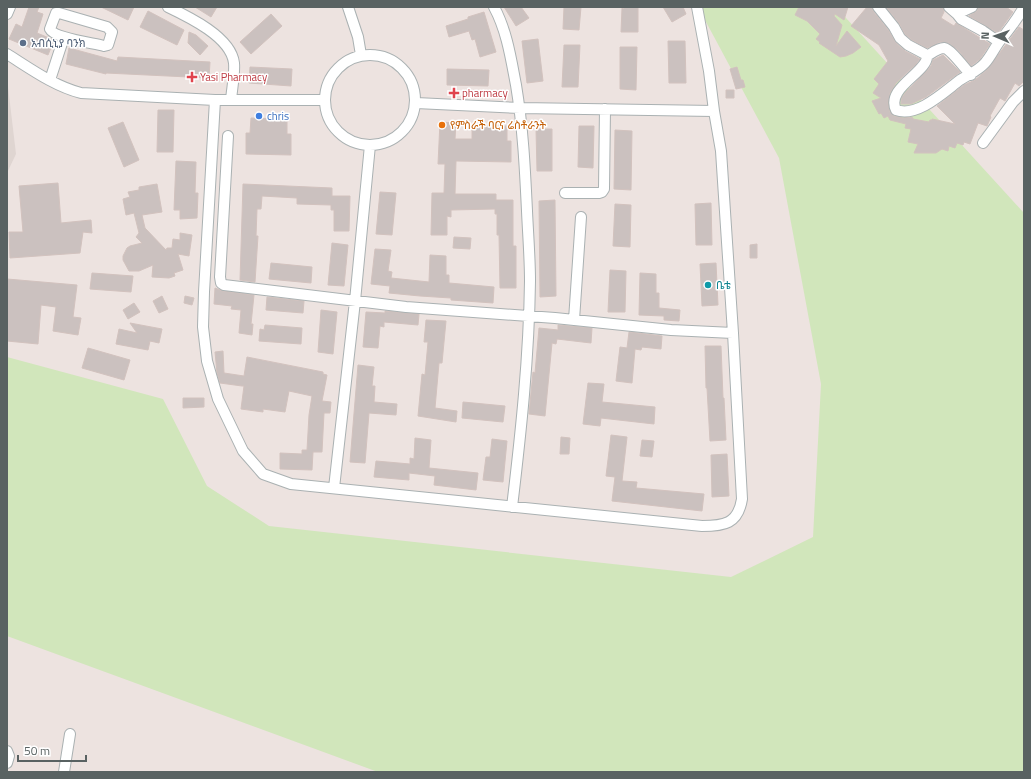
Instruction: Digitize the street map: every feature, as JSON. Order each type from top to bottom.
[{"type":"street","points":[[7,14],[10,7]]},
{"type":"street","points":[[168,7],[197,22],[220,38],[230,51],[234,62],[231,100]]},
{"type":"street","points":[[348,7],[358,37],[361,55]]},
{"type":"street","points":[[494,7],[506,36],[520,108],[524,145],[530,280],[521,436],[512,506]]},
{"type":"street","points":[[215,100],[204,292],[204,327],[207,361],[218,399],[243,451],[263,474],[290,484],[702,526],[719,526],[729,522],[740,511],[742,499],[721,151],[709,71],[697,7]]},
{"type":"street","points":[[878,7],[894,26],[900,38],[908,45],[927,56]]},
{"type":"street","points":[[953,10],[972,7]]},
{"type":"street","points":[[971,75],[952,54],[945,49],[940,49],[927,56],[925,63],[896,94],[894,100],[896,110],[900,112],[909,111],[929,103],[937,99],[962,79],[971,75],[985,63],[999,42],[1020,23],[1024,7]]},
{"type":"street","points":[[953,10],[961,19],[999,42]]},
{"type":"street","points":[[59,12],[107,27],[112,32],[108,45],[104,46],[64,37],[51,31],[55,15],[59,12]]},
{"type":"street","points":[[50,80],[64,37]]},
{"type":"street","points":[[7,54],[69,90],[81,92],[215,100],[325,100]]},
{"type":"street","points":[[370,54],[384,56],[401,66],[414,85],[416,103],[412,120],[403,133],[389,142],[375,146],[354,143],[337,132],[329,120],[325,105],[325,94],[330,78],[334,72],[346,61],[361,55],[370,54]]},
{"type":"street","points":[[983,143],[1013,102],[1024,91]]},
{"type":"street","points":[[416,103],[520,108],[714,111]]},
{"type":"street","points":[[565,193],[599,193],[604,189],[605,109]]},
{"type":"street","points":[[228,136],[221,283],[224,285],[355,302],[574,320],[671,330],[733,333]]},
{"type":"street","points":[[334,488],[355,302],[370,145]]},
{"type":"street","points":[[211,167],[226,167]]},
{"type":"street","points":[[574,320],[581,217]]},
{"type":"street","points":[[64,772],[70,734]]},
{"type":"street","points":[[7,751],[9,756],[7,763]]},
{"type":"shaded area","points":[[7,78],[16,154],[7,173]]},
{"type":"green space","points":[[698,7],[836,7],[1024,213],[1024,772],[378,772],[7,636],[7,357],[163,399],[207,486],[269,526],[731,577],[813,537],[821,384],[779,158]]},
{"type":"building","points":[[29,7],[39,7],[37,12],[43,14],[37,33],[54,40],[48,55],[9,39],[16,24],[22,27]]},
{"type":"building","points":[[101,7],[134,7],[128,20]]},
{"type":"building","points":[[195,7],[217,7],[211,17]]},
{"type":"building","points":[[504,7],[521,7],[529,18],[516,26]]},
{"type":"building","points":[[564,7],[581,7],[579,30],[563,29]]},
{"type":"building","points":[[624,7],[638,7],[638,32],[621,32],[622,8],[624,9]]},
{"type":"building","points":[[663,7],[683,7],[686,14],[672,22]]},
{"type":"building","points":[[799,7],[848,7],[844,20],[835,14],[834,16],[842,25],[836,46],[847,31],[861,47],[853,53],[840,57],[819,43],[820,42],[816,39],[820,34],[807,21],[795,15]]},
{"type":"building","points":[[867,7],[872,7],[873,11],[889,31],[896,43],[905,51],[920,59],[896,83],[890,93],[888,103],[890,112],[894,116],[903,118],[911,117],[913,119],[929,122],[932,119],[955,124],[937,106],[964,85],[975,80],[987,70],[1019,27],[1024,30],[1024,81],[1019,86],[1015,83],[1005,101],[1000,98],[990,116],[991,117],[987,126],[978,123],[970,144],[964,142],[963,145],[957,143],[955,148],[949,146],[948,151],[942,149],[936,153],[914,153],[918,144],[908,142],[911,129],[905,128],[906,124],[890,120],[888,116],[884,118],[881,113],[879,114],[872,101],[881,98],[873,93],[879,84],[874,79],[888,61],[879,45],[851,26]]},
{"type":"building","points":[[886,7],[943,7],[944,12],[941,18],[954,26],[956,23],[990,44],[980,59],[971,66],[959,51],[949,43],[940,42],[927,48],[912,40],[905,34],[899,23]]},
{"type":"building","points":[[978,7],[1006,7],[1013,12],[998,33],[969,16],[977,11]]},
{"type":"building","points":[[148,11],[184,30],[177,45],[140,27]]},
{"type":"building","points":[[484,12],[496,52],[480,57],[475,39],[472,40],[469,31],[449,37],[446,26]]},
{"type":"building","points":[[271,14],[282,26],[251,54],[240,42]]},
{"type":"building","points":[[189,32],[196,35],[208,46],[200,55],[188,43]]},
{"type":"building","points":[[538,39],[543,81],[527,83],[522,41]]},
{"type":"building","points":[[668,41],[685,41],[686,83],[669,83]]},
{"type":"building","points":[[564,45],[580,45],[578,87],[562,87]]},
{"type":"building","points":[[620,47],[637,47],[636,90],[620,89]]},
{"type":"building","points":[[69,48],[117,61],[118,57],[210,62],[209,78],[106,74],[66,64]]},
{"type":"building","points":[[943,55],[960,72],[926,97],[911,104],[901,104],[902,97],[926,72],[931,66],[933,60]]},
{"type":"building","points":[[250,67],[292,69],[291,86],[249,83]]},
{"type":"building","points":[[737,67],[745,87],[736,89],[730,69]]},
{"type":"building","points":[[447,69],[489,70],[488,86],[447,85]]},
{"type":"building","points":[[726,90],[734,90],[734,98],[726,98]]},
{"type":"building","points":[[158,110],[174,110],[173,152],[157,152]]},
{"type":"building","points":[[251,118],[287,119],[287,134],[291,134],[291,155],[246,154],[246,133],[250,133]]},
{"type":"building","points":[[123,122],[139,160],[124,167],[108,128]]},
{"type":"building","points":[[440,122],[456,123],[455,139],[472,139],[472,125],[507,126],[507,141],[511,141],[511,162],[456,161],[455,194],[496,194],[496,200],[513,200],[513,246],[516,246],[516,288],[500,288],[499,235],[497,235],[497,214],[495,214],[495,209],[451,210],[451,217],[447,216],[447,235],[431,235],[432,193],[444,193],[445,164],[438,164]]},
{"type":"building","points":[[579,126],[594,126],[593,168],[578,167]]},
{"type":"building","points":[[536,129],[552,129],[552,171],[537,171]]},
{"type":"building","points":[[615,130],[632,131],[631,190],[614,189]]},
{"type":"building","points":[[176,161],[196,162],[195,193],[198,193],[197,218],[180,219],[180,210],[174,210]]},
{"type":"building","points":[[58,183],[61,223],[91,220],[92,233],[83,232],[80,253],[10,258],[9,232],[23,232],[19,186]]},
{"type":"building","points":[[157,184],[162,212],[142,215],[145,228],[166,250],[167,248],[172,248],[173,239],[180,240],[180,233],[192,235],[189,256],[178,254],[183,270],[174,273],[175,276],[169,278],[152,277],[153,265],[139,271],[129,271],[123,260],[123,256],[127,248],[142,243],[136,237],[139,233],[134,213],[126,215],[123,199],[130,197],[128,192],[139,190],[139,187]]},
{"type":"building","points":[[243,184],[332,188],[332,196],[350,196],[349,231],[334,231],[334,210],[331,210],[331,205],[297,204],[297,198],[262,196],[261,209],[257,209],[256,236],[258,236],[255,282],[240,280]]},
{"type":"building","points":[[380,192],[396,193],[392,235],[376,234]]},
{"type":"building","points":[[555,200],[556,296],[540,297],[539,201]]},
{"type":"building","points":[[711,203],[712,245],[696,245],[695,204]]},
{"type":"building","points":[[615,204],[631,205],[630,247],[613,246]]},
{"type":"building","points":[[454,237],[471,238],[470,249],[453,248]]},
{"type":"building","points":[[332,243],[348,245],[344,286],[328,285]]},
{"type":"building","points":[[757,244],[757,258],[750,258],[750,245]]},
{"type":"building","points":[[375,249],[391,250],[388,271],[392,272],[391,278],[429,282],[430,255],[446,256],[446,275],[449,275],[449,283],[494,287],[493,303],[389,293],[390,286],[371,284]]},
{"type":"building","points":[[271,263],[312,267],[311,283],[269,279]]},
{"type":"building","name":"ቤቴ","points":[[716,263],[718,305],[702,306],[700,264]]},
{"type":"building","points":[[610,270],[626,271],[625,312],[608,312]]},
{"type":"building","points":[[92,273],[133,276],[131,292],[90,289]]},
{"type":"building","points":[[640,273],[656,274],[656,293],[659,293],[659,308],[680,310],[679,321],[664,320],[664,316],[639,315]]},
{"type":"building","points":[[7,279],[77,285],[73,317],[81,318],[78,335],[53,331],[56,307],[41,305],[38,344],[7,341]]},
{"type":"building","points":[[215,288],[223,291],[254,295],[251,324],[253,324],[252,335],[239,333],[241,310],[231,309],[232,306],[214,304]]},
{"type":"building","points":[[162,296],[168,309],[159,313],[153,301]]},
{"type":"building","points":[[185,296],[194,298],[192,305],[184,303]]},
{"type":"building","points":[[267,297],[304,301],[303,313],[266,310]]},
{"type":"building","points":[[134,303],[140,312],[128,319],[123,310]]},
{"type":"building","points":[[321,310],[337,312],[333,354],[318,352]]},
{"type":"building","points":[[385,311],[419,314],[418,325],[384,322],[384,327],[380,326],[378,348],[363,347],[366,312],[385,313]]},
{"type":"building","points":[[426,320],[446,321],[442,363],[439,363],[435,408],[457,411],[456,422],[418,416],[422,374],[425,375],[428,342],[424,342]]},
{"type":"building","points":[[130,323],[162,329],[159,343],[150,341],[148,350],[116,344],[119,329],[137,333]]},
{"type":"building","points":[[265,325],[302,328],[301,344],[259,341],[260,329],[264,330]]},
{"type":"building","points":[[558,325],[592,328],[591,343],[557,339],[556,344],[552,343],[545,416],[529,414],[533,372],[535,373],[539,328],[558,330]]},
{"type":"building","points":[[629,332],[662,336],[661,349],[642,347],[641,350],[635,349],[632,383],[616,381],[620,347],[627,348]]},
{"type":"building","points":[[705,346],[721,346],[726,440],[710,441],[706,388]]},
{"type":"building","points":[[88,348],[130,360],[124,380],[82,368]]},
{"type":"building","points":[[223,351],[224,373],[244,376],[247,357],[323,372],[323,374],[327,375],[322,401],[331,402],[330,413],[324,413],[322,452],[313,452],[312,470],[280,469],[280,453],[302,454],[302,450],[307,450],[309,415],[312,396],[289,391],[285,412],[263,409],[263,412],[241,409],[244,386],[220,383],[217,373],[215,352]]},
{"type":"building","points":[[358,365],[374,367],[372,386],[375,386],[374,402],[397,404],[396,415],[369,413],[365,463],[350,462]]},
{"type":"building","points":[[588,383],[604,384],[602,402],[655,407],[654,424],[601,418],[600,426],[583,424]]},
{"type":"building","points":[[183,398],[204,398],[204,407],[183,408]]},
{"type":"building","points":[[463,402],[505,406],[503,422],[462,418]]},
{"type":"building","points":[[611,435],[627,437],[622,481],[637,482],[636,488],[704,494],[702,511],[612,501],[615,477],[606,476]]},
{"type":"building","points":[[561,437],[570,438],[569,454],[560,454]]},
{"type":"building","points":[[415,438],[431,440],[429,468],[478,473],[476,490],[434,485],[435,476],[409,473],[409,480],[374,477],[376,461],[410,464],[410,458],[414,459]]},
{"type":"building","points":[[492,439],[507,441],[503,482],[483,480],[486,457],[490,457]]},
{"type":"building","points":[[642,440],[654,441],[652,457],[640,456]]},
{"type":"building","points":[[727,454],[729,496],[712,497],[711,455]]},
{"type":"place","name":"አብሲኒያ ባንክ","points":[[23,43]]},
{"type":"place","name":"Yasi Pharmacy","points":[[192,77]]},
{"type":"place","name":"pharmacy","points":[[454,93]]},
{"type":"place","name":"chris","points":[[259,116]]},
{"type":"place","name":"የምስራች ባርና ሬስቶራንት","points":[[442,125]]},
{"type":"place","name":"ቤቴ","points":[[708,285]]}]
